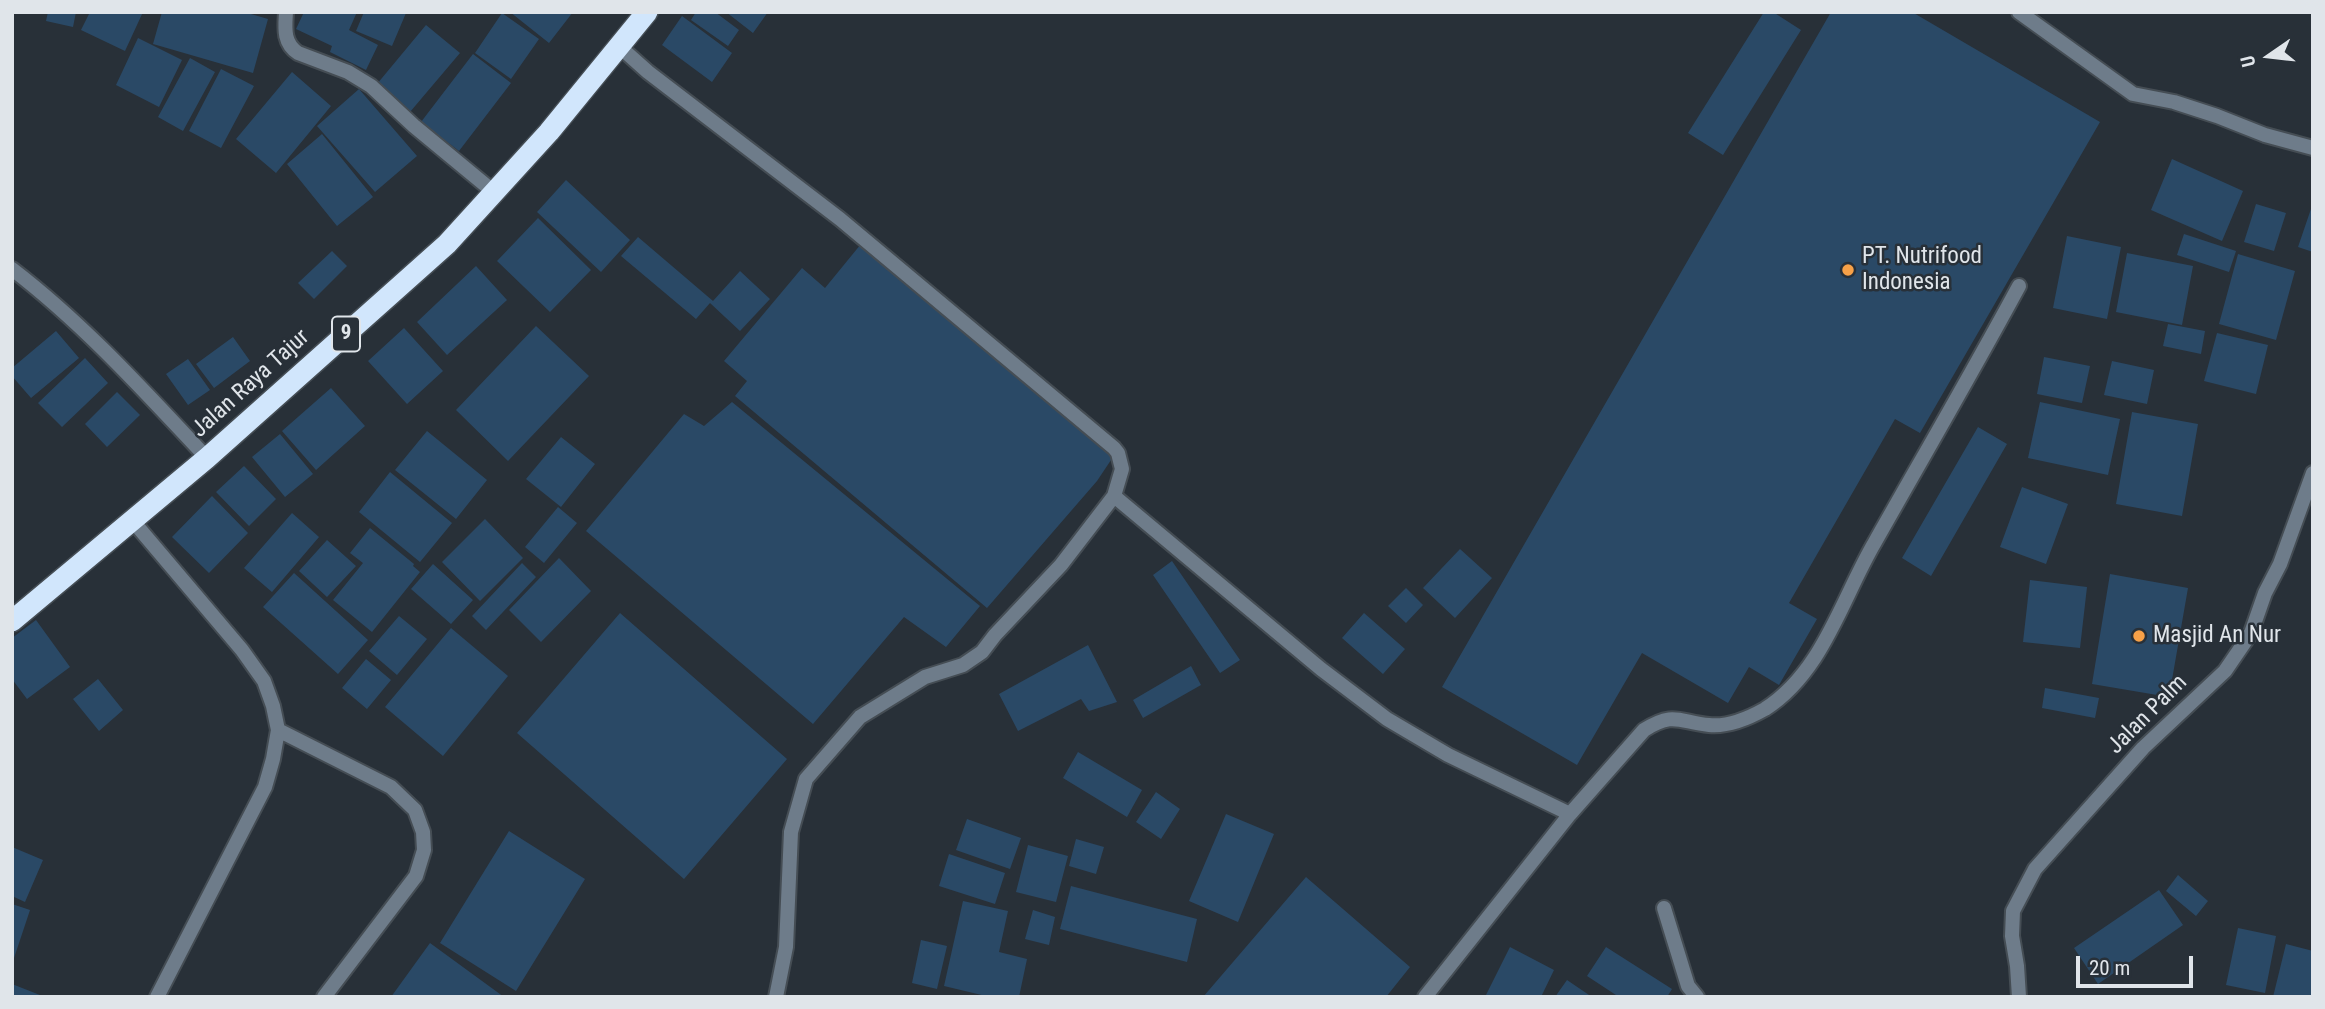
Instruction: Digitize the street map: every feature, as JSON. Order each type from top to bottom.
[{"type":"highway","name":"Jalan Raya Tajur","points":[[12,621],[207,458],[447,244],[549,132],[647,12]]},
{"type":"street","points":[[286,12],[285,31],[291,48],[348,72],[371,86],[414,126],[495,193]]},
{"type":"street","points":[[2019,12],[2133,93],[2174,102],[2265,135],[2313,148]]},
{"type":"street","points":[[620,47],[648,72],[840,219],[1114,448],[1122,469],[1114,496],[1061,565],[982,652],[963,665],[925,677],[860,717],[806,779],[792,832],[786,947],[776,997]]},
{"type":"street","points":[[12,269],[95,340],[207,458]]},
{"type":"street","points":[[1425,997],[1570,814],[1644,730],[1656,722],[1674,717],[1711,725],[1745,720],[1785,693],[1814,659],[1872,545],[1963,390],[2019,286]]},
{"type":"street","name":"Jalan Palm","points":[[2019,997],[2012,936],[2013,911],[2035,869],[2143,748],[2225,671],[2251,632],[2265,593],[2280,564],[2313,473]]},
{"type":"street","points":[[1114,496],[1321,669],[1387,719],[1448,755],[1570,814]]},
{"type":"street","points":[[132,520],[242,650],[264,681],[278,730],[265,787],[157,997]]},
{"type":"street","points":[[278,730],[391,787],[415,810],[423,832],[424,850],[416,876],[324,997]]},
{"type":"street","points":[[1664,908],[1688,986],[1697,997]]},
{"type":"building","points":[[48,12],[76,12],[73,27],[46,21]]},
{"type":"building","points":[[90,12],[143,12],[125,51],[81,30]]},
{"type":"building","points":[[162,12],[244,12],[268,19],[253,73],[153,44]]},
{"type":"building","points":[[304,12],[357,12],[349,30],[378,45],[366,70],[330,52],[332,46],[296,29]]},
{"type":"building","points":[[364,12],[406,13],[392,46],[356,31]]},
{"type":"building","points":[[510,12],[573,12],[549,43]]},
{"type":"building","points":[[696,12],[715,12],[739,30],[728,46],[691,20]]},
{"type":"building","points":[[726,12],[768,12],[753,33]]},
{"type":"building","points":[[1764,12],[1773,12],[1801,30],[1723,155],[1688,133]]},
{"type":"building","name":"PT. Nutrifood Indonesia","points":[[1831,12],[1912,12],[2100,122],[1920,433],[1895,419],[1789,603],[1817,619],[1779,685],[1749,667],[1728,703],[1642,653],[1577,765],[1442,687]]},
{"type":"building","points":[[502,13],[539,39],[511,79],[475,53]]},
{"type":"building","points":[[682,16],[732,53],[712,82],[662,45]]},
{"type":"building","points":[[426,25],[460,53],[410,112],[377,84]]},
{"type":"building","points":[[138,38],[182,60],[159,107],[116,85]]},
{"type":"building","points":[[473,54],[511,83],[459,151],[421,122]]},
{"type":"building","points":[[190,58],[215,72],[183,131],[158,117]]},
{"type":"building","points":[[221,69],[254,86],[221,148],[189,131]]},
{"type":"building","points":[[292,72],[331,106],[276,173],[236,139]]},
{"type":"building","points":[[359,89],[417,156],[375,192],[317,126]]},
{"type":"building","points":[[322,134],[373,197],[337,226],[287,164]]},
{"type":"building","points":[[2172,159],[2243,191],[2222,241],[2151,210]]},
{"type":"building","points":[[566,180],[630,240],[601,272],[537,212]]},
{"type":"building","points":[[2313,203],[2313,252],[2298,247]]},
{"type":"building","points":[[2256,204],[2286,213],[2274,251],[2244,242]]},
{"type":"building","points":[[538,218],[591,270],[550,312],[497,261]]},
{"type":"building","points":[[2184,234],[2236,251],[2229,272],[2177,255]]},
{"type":"building","points":[[2067,236],[2121,247],[2107,319],[2053,308]]},
{"type":"building","points":[[638,237],[713,301],[740,271],[770,299],[740,331],[710,303],[696,319],[621,256]]},
{"type":"building","points":[[861,244],[1113,457],[1097,481],[987,608],[735,396],[747,381],[724,361],[802,268],[825,288]]},
{"type":"building","points":[[332,251],[347,266],[314,299],[298,283]]},
{"type":"building","points":[[2127,253],[2193,266],[2182,325],[2116,312]]},
{"type":"building","points":[[2238,254],[2295,271],[2276,340],[2219,324]]},
{"type":"building","points":[[476,266],[507,300],[447,355],[417,322]]},
{"type":"building","points":[[2168,324],[2205,331],[2201,354],[2163,346]]},
{"type":"building","points":[[536,326],[589,376],[508,461],[456,410]]},
{"type":"building","points":[[404,328],[443,371],[407,404],[368,361]]},
{"type":"building","points":[[56,331],[79,358],[31,398],[12,376],[12,368]]},
{"type":"building","points":[[2217,333],[2268,345],[2256,394],[2204,381]]},
{"type":"building","points":[[233,337],[250,361],[214,388],[196,364]]},
{"type":"building","points":[[2044,357],[2090,366],[2082,403],[2037,394]]},
{"type":"building","points":[[85,358],[108,383],[62,427],[38,403]]},
{"type":"building","points":[[188,359],[210,390],[188,405],[166,374]]},
{"type":"building","points":[[2112,361],[2154,370],[2147,404],[2104,395]]},
{"type":"building","points":[[331,388],[365,426],[316,470],[282,431]]},
{"type":"building","points":[[117,392],[140,415],[107,447],[85,424]]},
{"type":"building","points":[[732,402],[980,606],[946,647],[904,617],[813,724],[586,531],[684,414],[704,426]]},
{"type":"building","points":[[2040,402],[2120,419],[2108,475],[2028,458]]},
{"type":"building","points":[[2132,412],[2198,424],[2182,516],[2116,504]]},
{"type":"building","points":[[1978,427],[2007,444],[1931,576],[1902,558]]},
{"type":"building","points":[[427,431],[487,480],[456,519],[395,470]]},
{"type":"building","points":[[280,434],[313,474],[285,497],[252,457]]},
{"type":"building","points":[[561,437],[595,464],[561,507],[526,479]]},
{"type":"building","points":[[244,466],[276,499],[249,526],[216,492]]},
{"type":"building","points":[[390,472],[452,523],[420,562],[359,512]]},
{"type":"building","points":[[2022,487],[2068,504],[2046,564],[2000,547]]},
{"type":"building","points":[[212,496],[248,533],[209,573],[172,537]]},
{"type":"building","points":[[558,507],[577,523],[544,563],[525,547]]},
{"type":"building","points":[[292,513],[319,537],[272,592],[244,568]]},
{"type":"building","points":[[485,519],[523,558],[480,601],[442,562]]},
{"type":"building","points":[[370,528],[420,572],[372,632],[333,600],[363,563],[350,553]]},
{"type":"building","points":[[327,540],[356,566],[327,597],[299,571]]},
{"type":"building","points":[[1460,549],[1492,578],[1455,618],[1423,588]]},
{"type":"building","points":[[559,558],[591,591],[541,642],[509,610]]},
{"type":"building","points":[[1172,561],[1240,660],[1220,673],[1153,575]]},
{"type":"building","points":[[522,563],[536,577],[486,630],[472,616]]},
{"type":"building","points":[[433,564],[473,600],[451,624],[411,589]]},
{"type":"building","points":[[294,573],[368,640],[338,674],[263,607]]},
{"type":"building","name":"Masjid An Nur","points":[[2110,574],[2188,588],[2169,697],[2092,684]]},
{"type":"building","points":[[2030,580],[2087,587],[2080,648],[2023,642]]},
{"type":"building","points":[[1406,588],[1423,605],[1406,623],[1388,606]]},
{"type":"building","points":[[620,613],[787,759],[684,879],[517,733]]},
{"type":"building","points":[[1364,613],[1405,649],[1383,674],[1342,638]]},
{"type":"building","points":[[399,616],[427,639],[397,675],[369,651]]},
{"type":"building","points":[[36,620],[70,667],[27,699],[12,679],[12,638]]},
{"type":"building","points":[[451,628],[508,676],[443,756],[385,707]]},
{"type":"building","points":[[1088,645],[1117,702],[1089,711],[1081,699],[1018,731],[999,694]]},
{"type":"building","points":[[366,659],[391,680],[367,709],[342,688]]},
{"type":"building","points":[[1191,666],[1201,685],[1143,718],[1133,700]]},
{"type":"building","points":[[98,679],[123,710],[99,731],[73,699]]},
{"type":"building","points":[[2045,688],[2099,698],[2095,718],[2042,708]]},
{"type":"building","points":[[1078,752],[1142,790],[1127,817],[1063,778]]},
{"type":"building","points":[[1156,792],[1180,809],[1161,839],[1136,822]]},
{"type":"building","points":[[1226,814],[1274,834],[1238,922],[1189,901]]},
{"type":"building","points":[[967,819],[1021,838],[1010,869],[956,850]]},
{"type":"building","points":[[509,831],[585,879],[516,991],[440,943]]},
{"type":"building","points":[[1076,839],[1104,847],[1096,874],[1069,866]]},
{"type":"building","points":[[1028,845],[1068,856],[1056,902],[1016,892]]},
{"type":"building","points":[[12,847],[43,860],[25,902],[12,896]]},
{"type":"building","points":[[949,854],[1005,873],[995,904],[939,886]]},
{"type":"building","points":[[2178,875],[2208,901],[2196,916],[2166,891]]},
{"type":"building","points":[[1306,877],[1410,967],[1386,997],[1203,997]]},
{"type":"building","points":[[1071,886],[1197,919],[1187,962],[1060,929]]},
{"type":"building","points":[[2159,890],[2183,925],[2098,984],[2074,948]]},
{"type":"building","points":[[963,901],[1008,911],[999,952],[1027,959],[1019,997],[990,997],[944,986]]},
{"type":"building","points":[[12,904],[30,910],[13,961],[12,961]]},
{"type":"building","points":[[1033,910],[1055,917],[1049,945],[1025,939]]},
{"type":"building","points":[[2238,928],[2276,936],[2265,993],[2226,985]]},
{"type":"building","points":[[921,940],[947,946],[937,989],[912,983]]},
{"type":"building","points":[[430,943],[504,997],[391,997]]},
{"type":"building","points":[[2286,944],[2313,951],[2313,997],[2273,997]]},
{"type":"building","points":[[1510,947],[1554,970],[1541,997],[1485,997]]},
{"type":"building","points":[[1606,947],[1672,989],[1667,997],[1619,997],[1587,976]]},
{"type":"building","points":[[1567,980],[1592,997],[1555,997]]},
{"type":"building","points":[[12,984],[45,997],[12,997]]},
{"type":"place","name":"PT. Nutrifood Indonesia","points":[[1848,270]]},
{"type":"place","name":"Masjid An Nur","points":[[2139,636]]}]
